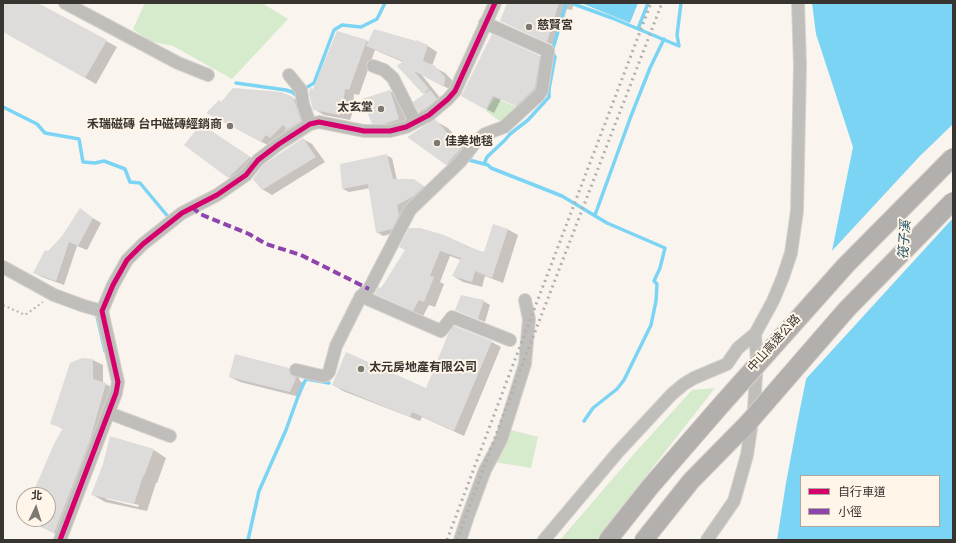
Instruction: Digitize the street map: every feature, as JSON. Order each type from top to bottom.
[{"type":"highway","name":"中山高速公路","points":[[608,540],[650,486],[846,265],[953,157]]},
{"type":"highway","points":[[644,540],[691,481],[749,422],[847,309],[953,201]]},
{"type":"street","points":[[65,3],[178,63],[208,75]]},
{"type":"street","points":[[60,540],[116,393],[118,382],[102,311],[113,285],[127,260],[182,213],[217,195],[246,175],[258,160],[279,144],[310,124],[319,122],[364,131],[390,131],[406,127],[429,114],[448,100],[455,91],[494,3]]},
{"type":"street","points":[[544,540],[618,452],[672,394],[694,378],[727,364],[738,348],[755,334],[773,301],[791,253],[797,211],[800,65],[798,3]]},
{"type":"street","points":[[296,370],[322,376],[329,372],[336,346],[362,296],[369,289],[410,210],[460,162],[475,143],[485,134],[504,127],[534,101],[542,90],[548,51],[485,23]]},
{"type":"street","points":[[373,66],[384,70],[393,78],[415,122]]},
{"type":"street","points":[[289,75],[301,90],[303,104],[310,124]]},
{"type":"street","points":[[3,267],[54,295],[102,311]]},
{"type":"street","points":[[362,296],[441,331],[452,317],[510,340]]},
{"type":"street","points":[[460,540],[485,470],[501,440],[525,364],[529,319],[525,300]]},
{"type":"street","points":[[707,540],[734,500],[747,455],[754,408],[757,360],[755,334]]},
{"type":"street","points":[[109,413],[170,436]]},
{"type":"path","points":[[3,305],[25,315],[54,295]]},
{"type":"green space","points":[[145,3],[262,3],[288,19],[232,79],[173,46],[149,41],[133,29]]},
{"type":"green space","points":[[495,98],[527,111],[508,127],[486,111]]},
{"type":"green space","points":[[715,388],[596,540],[560,540],[633,455],[692,390]]},
{"type":"green space","points":[[511,430],[538,437],[531,468],[495,462]]},
{"type":"water","points":[[581,3],[638,3],[630,23]]},
{"type":"water","name":"筏子溪","points":[[812,3],[953,3],[952,540],[777,540],[797,424],[853,147],[816,34]]},
{"type":"pier","points":[[953,124],[953,218],[804,381],[830,253],[919,157]]},
{"type":"building","points":[[3,3],[38,3],[107,40],[85,78],[3,32]]},
{"type":"building","name":"慈賢宮","points":[[507,3],[559,3],[547,42],[500,21]]},
{"type":"building","points":[[374,29],[416,40],[428,45],[423,61],[435,66],[445,77],[444,87],[414,71],[429,89],[423,94],[397,66],[403,61],[366,46]]},
{"type":"building","points":[[337,31],[367,40],[349,90],[345,89],[340,115],[313,110],[309,94],[310,88],[313,89]]},
{"type":"building","points":[[492,34],[540,56],[535,87],[533,90],[516,106],[493,96],[486,110],[461,96]]},
{"type":"building","points":[[233,88],[281,92],[293,97],[301,121],[283,132],[286,128],[283,125],[270,138],[266,135],[261,142],[206,113],[219,100],[221,102]]},
{"type":"building","name":"太玄堂","points":[[390,90],[399,119],[384,124],[372,124],[362,99]]},
{"type":"building","points":[[430,90],[437,99],[425,109],[418,112],[413,102]]},
{"type":"building","name":"佳美地毯","points":[[435,119],[461,148],[446,165],[407,137]]},
{"type":"building","points":[[201,124],[250,157],[228,178],[184,145]]},
{"type":"building","points":[[303,138],[316,157],[262,190],[253,179],[263,165]]},
{"type":"building","points":[[387,154],[393,179],[414,179],[424,186],[414,196],[397,205],[399,215],[392,229],[376,233],[368,184],[342,189],[340,164]]},
{"type":"building","points":[[80,208],[93,218],[78,246],[69,242],[56,281],[33,273],[45,250],[48,251],[62,236]]},
{"type":"building","points":[[493,224],[508,229],[492,278],[475,271],[472,282],[452,276],[461,258],[440,251],[430,276],[434,277],[424,302],[419,300],[413,311],[375,294],[378,287],[381,288],[405,250],[399,247],[409,228],[420,228],[444,235],[466,245],[465,246],[484,252]]},
{"type":"building","points":[[461,295],[484,300],[478,319],[455,310]]},
{"type":"building","points":[[454,326],[492,341],[454,431],[412,412],[410,417],[332,385],[346,352],[426,388],[449,332]]},
{"type":"building","points":[[235,354],[289,368],[291,375],[296,378],[290,392],[229,377]]},
{"type":"building","points":[[82,358],[93,359],[93,379],[106,383],[90,440],[54,533],[41,527],[56,527],[56,487],[35,487],[54,444],[63,428],[50,424],[70,363]]},
{"type":"building","points":[[110,436],[154,449],[134,504],[91,495],[103,464]]},
{"type":"waterway","points":[[304,89],[314,83],[334,30],[342,25],[361,27],[377,19],[385,3]]},
{"type":"waterway","points":[[484,164],[487,157],[510,134],[528,120],[549,97],[555,57],[552,52],[566,3]]},
{"type":"waterway","points":[[571,3],[612,18],[679,46],[677,35],[681,3]]},
{"type":"waterway","points":[[638,29],[648,3]]},
{"type":"waterway","points":[[595,215],[631,116],[650,68],[664,39]]},
{"type":"waterway","points":[[236,83],[286,90],[292,92],[299,98]]},
{"type":"waterway","points":[[3,107],[37,124],[45,133],[79,139],[83,162],[95,163],[104,161],[125,169],[130,182],[140,183],[170,219]]},
{"type":"waterway","points":[[469,160],[488,165],[491,168],[562,196],[607,223],[665,248],[660,268],[654,281],[657,284],[656,301],[651,325],[624,380],[617,389],[593,408],[584,421]]},
{"type":"waterway","points":[[97,316],[105,351]]},
{"type":"waterway","points":[[248,540],[259,491],[286,430],[300,391],[306,379],[329,383]]},
{"type":"railway","points":[[447,540],[651,3]]},
{"type":"railway","points":[[457,540],[516,381],[662,3]]},
{"type":"marked path","points":[[192,207],[200,214],[249,234],[266,244],[301,255],[369,289]]},
{"type":"cycle path","points":[[60,540],[116,393],[118,382],[102,311],[113,285],[127,260],[143,244],[182,213],[217,195],[246,175],[258,160],[279,144],[310,124],[319,122],[364,131],[390,131],[406,127],[429,115],[455,91],[495,3]]},
{"type":"place","name":"慈賢宮","points":[[529,27]]},
{"type":"place","name":"太玄堂","points":[[381,109]]},
{"type":"place","name":"禾瑞磁磚 台中磁磚經銷商","points":[[230,126]]},
{"type":"place","name":"佳美地毯","points":[[437,143]]},
{"type":"place","name":"太元房地產有限公司","points":[[361,369]]}]
